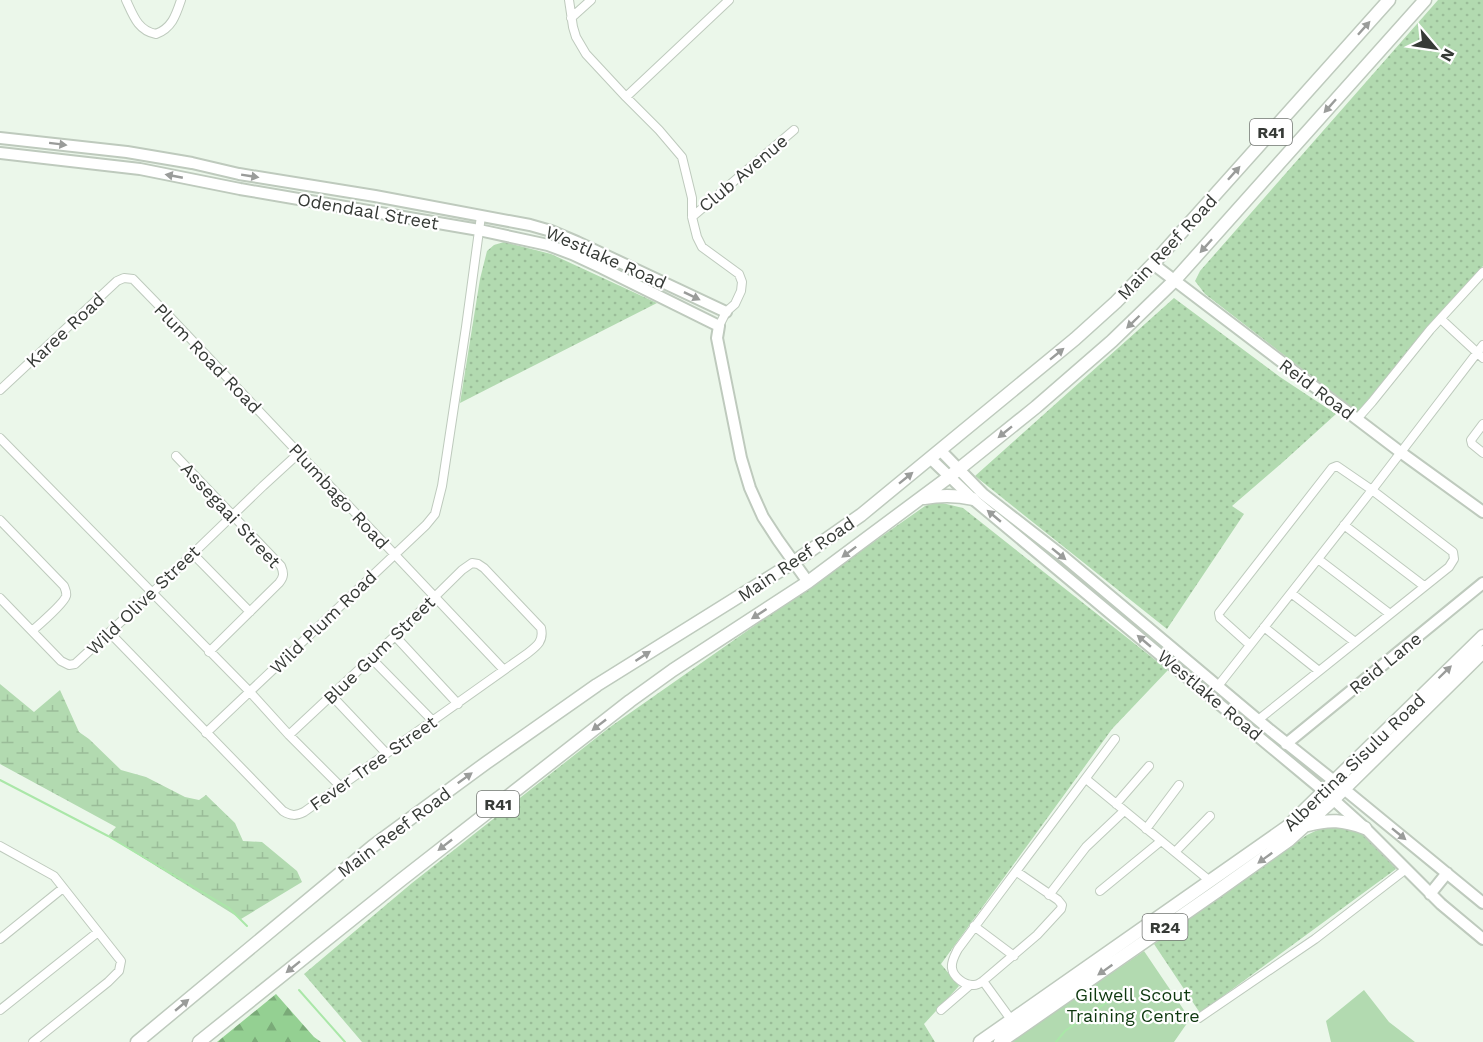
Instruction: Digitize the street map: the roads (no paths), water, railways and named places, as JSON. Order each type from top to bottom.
[{"type":"main road","name":"Main Reef Road","points":[[137,1042],[373,846],[597,685],[794,562],[861,515],[936,455],[1116,302],[1153,264],[1389,0]]},
{"type":"main road","name":"Main Reef Road","points":[[199,1042],[630,701],[808,582],[960,469],[1077,372],[1133,322],[1174,281],[1425,0]]},
{"type":"main road","points":[[922,498],[938,495],[974,499]]},
{"type":"main road","name":"Albertina Sisulu Road","points":[[980,1042],[1014,1025],[1279,848],[1306,825],[1339,785],[1483,636]]},
{"type":"main road","name":"Albertina Sisulu Road","points":[[1339,785],[1483,652]]},
{"type":"main road","name":"Albertina Sisulu Road","points":[[1000,1042],[1014,1025],[1329,796]]},
{"type":"main road","points":[[1306,825],[1339,820],[1365,828]]},
{"type":"street","points":[[126,0],[142,29],[156,34],[168,28],[181,0]]},
{"type":"street","points":[[569,0],[576,37],[586,54],[682,157],[692,198],[692,217],[702,247],[739,274],[742,282],[741,291],[735,304],[726,312],[719,326],[717,339],[741,458],[750,488],[763,517],[808,582]]},
{"type":"street","points":[[572,18],[591,0]]},
{"type":"street","points":[[626,97],[729,0]]},
{"type":"street","name":"Club Avenue","points":[[692,217],[794,130]]},
{"type":"street","name":"Odendaal Street","points":[[0,138],[127,152],[481,216]]},
{"type":"street","name":"Odendaal Street","points":[[0,153],[140,169],[548,244],[719,326]]},
{"type":"street","name":"Wild Plum Road","points":[[206,733],[431,520],[441,486],[481,216]]},
{"type":"street","name":"Westlake Road","points":[[481,216],[551,231],[726,312]]},
{"type":"street","name":"Reid Road","points":[[1153,264],[1400,452],[1483,512]]},
{"type":"street","points":[[1357,419],[1430,330],[1483,272]]},
{"type":"street","name":"Karee Road","points":[[0,390],[117,281],[124,278],[133,279]]},
{"type":"street","name":"Plum Road Road","points":[[133,279],[284,437]]},
{"type":"street","points":[[1443,321],[1480,355]]},
{"type":"street","points":[[1218,686],[1400,452],[1480,355],[1483,345]]},
{"type":"street","points":[[1483,424],[1471,440],[1472,444],[1483,453]]},
{"type":"street","name":"Plumbago Road","points":[[284,437],[504,670]]},
{"type":"street","points":[[0,438],[340,786]]},
{"type":"street","name":"Wild Olive Street","points":[[0,598],[61,661],[69,665],[79,662],[299,453]]},
{"type":"street","name":"Westlake Road","points":[[936,455],[960,469],[983,494],[1064,557],[1287,744],[1483,903]]},
{"type":"street","name":"Westlake Road","points":[[936,455],[949,477],[1329,796],[1365,828],[1430,894],[1483,939]]},
{"type":"street","name":"Assegaai Street","points":[[176,456],[233,514],[284,572],[282,580],[209,652]]},
{"type":"street","points":[[1250,645],[1220,618],[1219,613],[1332,468],[1337,466],[1372,490],[1453,552],[1454,559],[1449,567],[1258,720]]},
{"type":"street","points":[[0,520],[66,590],[66,596],[62,602],[32,631]]},
{"type":"street","points":[[1344,525],[1424,586]]},
{"type":"street","points":[[193,554],[250,612]]},
{"type":"street","points":[[1318,559],[1390,614]]},
{"type":"street","name":"Fever Tree Street","points":[[110,633],[206,733],[288,814],[293,816],[298,815],[458,704],[538,644],[542,637],[541,628],[481,565],[472,563],[469,565]]},
{"type":"street","name":"Blue Gum Street","points":[[289,735],[469,565]]},
{"type":"street","name":"Reid Lane","points":[[1287,744],[1483,583]]},
{"type":"street","points":[[1291,593],[1355,642]]},
{"type":"street","points":[[1264,627],[1319,671]]},
{"type":"street","points":[[395,636],[458,704]]},
{"type":"street","points":[[371,658],[432,720]]},
{"type":"street","points":[[331,695],[386,753]]},
{"type":"street","points":[[1017,872],[1060,903],[1061,910],[1037,936],[983,981],[978,984],[966,984],[955,975],[952,969],[958,949],[1115,739]]},
{"type":"street","points":[[1116,804],[1149,766]]},
{"type":"street","points":[[1086,779],[1210,881]]},
{"type":"street","points":[[1146,829],[1179,785]]},
{"type":"street","points":[[1049,895],[1086,847],[1124,811]]},
{"type":"street","points":[[1175,852],[1210,816]]},
{"type":"street","points":[[1100,891],[1161,841]]},
{"type":"street","points":[[0,848],[51,874],[121,961],[119,971],[108,982],[33,1042]]},
{"type":"street","points":[[1199,1018],[1315,939],[1406,869]]},
{"type":"street","points":[[1430,894],[1447,873]]},
{"type":"street","points":[[0,939],[63,888]]},
{"type":"street","points":[[974,926],[1014,956]]},
{"type":"street","points":[[0,1010],[98,932]]},
{"type":"street","points":[[983,981],[1014,1025]]},
{"type":"street","points":[[941,1010],[970,985]]},
{"type":"waterway","points":[[0,780],[108,836],[229,908],[247,926]]},
{"type":"waterway","points":[[299,990],[345,1042]]},
{"type":"waterway","points":[[1056,1042],[1065,1031],[1119,994]]},
{"type":"park label","name":"Gilwell Scout Training Centre","points":[[1133,1004]]}]
